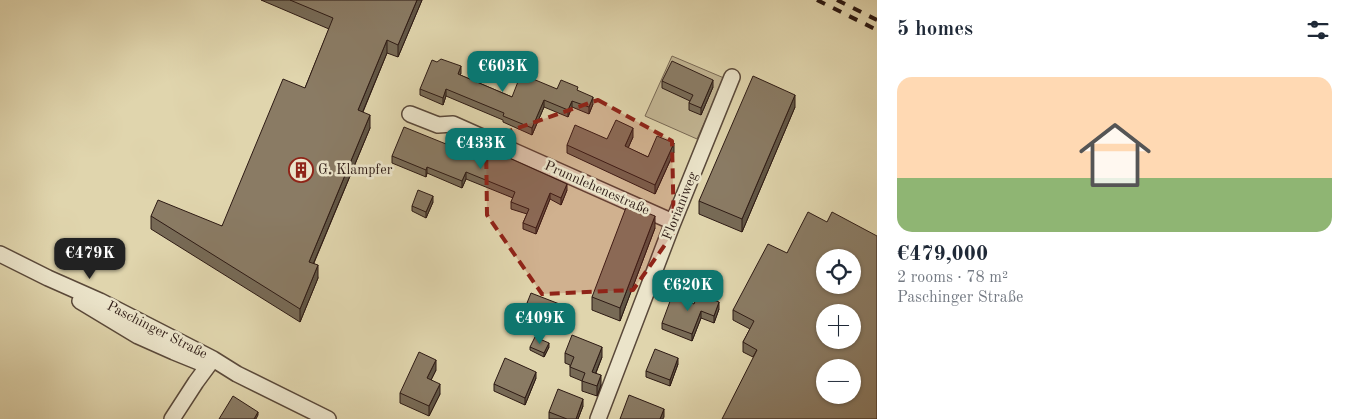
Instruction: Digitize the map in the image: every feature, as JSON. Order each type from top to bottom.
[{"type":"street","name":"Florianiweg","points":[[598,419],[673,222],[732,77]]},
{"type":"street","name":"Prunnlehenestraße","points":[[410,114],[438,125],[453,124],[673,222]]},
{"type":"street","name":"Paschinger Straße","points":[[0,254],[48,278],[80,301],[138,336],[174,352],[210,362],[328,419]]},
{"type":"street","points":[[172,419],[210,362]]},
{"type":"highlighted area","points":[[598,100],[672,141],[674,232],[633,290],[542,294],[487,215],[486,139]]},
{"type":"shaded area","points":[[672,56],[724,78],[697,139],[645,116]]},
{"type":"building","name":"G. Klampfer","points":[[290,0],[417,0],[398,45],[387,40],[358,110],[370,115],[309,262],[318,265],[300,309],[151,216],[158,200],[222,226],[283,79],[305,88],[333,18]]},
{"type":"building","points":[[441,59],[461,66],[458,74],[512,97],[521,74],[557,89],[561,80],[578,87],[577,90],[593,97],[589,107],[572,101],[568,110],[544,100],[532,128],[503,116],[504,113],[446,89],[443,98],[420,89],[432,60],[437,62]]},
{"type":"building","points":[[672,61],[713,80],[701,108],[689,103],[693,95],[662,81]]},
{"type":"building","points":[[753,76],[795,95],[742,219],[699,201]]},
{"type":"building","points":[[616,120],[633,128],[625,146],[648,157],[657,136],[674,143],[655,185],[567,145],[575,125],[607,139]]},
{"type":"building","points":[[404,127],[446,144],[447,139],[480,153],[482,149],[488,151],[489,149],[567,184],[561,198],[550,193],[536,228],[523,223],[529,209],[511,202],[515,192],[466,172],[462,181],[427,167],[426,170],[392,156]]},
{"type":"building","points":[[418,190],[433,196],[426,212],[412,206]]},
{"type":"building","points":[[627,205],[655,216],[620,308],[592,297]]},
{"type":"building","points":[[808,212],[827,222],[832,212],[877,236],[877,419],[722,419],[757,350],[743,342],[754,321],[733,310],[768,244],[787,253]]},
{"type":"building","points":[[531,293],[562,305],[559,315],[527,303]]},
{"type":"building","points":[[698,294],[719,302],[714,316],[701,311],[692,334],[662,323],[672,296],[694,304]]},
{"type":"building","points":[[572,335],[602,347],[592,372],[601,375],[597,386],[582,381],[585,373],[570,367],[574,357],[565,353]]},
{"type":"building","points":[[535,337],[549,343],[544,353],[530,347]]},
{"type":"building","points":[[655,349],[678,358],[670,380],[646,371]]},
{"type":"building","points":[[419,352],[436,360],[427,378],[440,384],[429,406],[400,393]]},
{"type":"building","points":[[505,358],[536,372],[525,398],[494,384]]},
{"type":"building","points":[[558,389],[583,399],[576,419],[567,419],[549,412]]},
{"type":"building","points":[[629,395],[664,409],[660,419],[620,419]]},
{"type":"building","points":[[233,396],[258,412],[254,419],[219,419]]},
{"type":"railway","points":[[817,0],[877,30]]},
{"type":"railway","points":[[837,0],[877,20]]},
{"type":"place","name":"G. Klampfer","points":[[301,170]]}]
